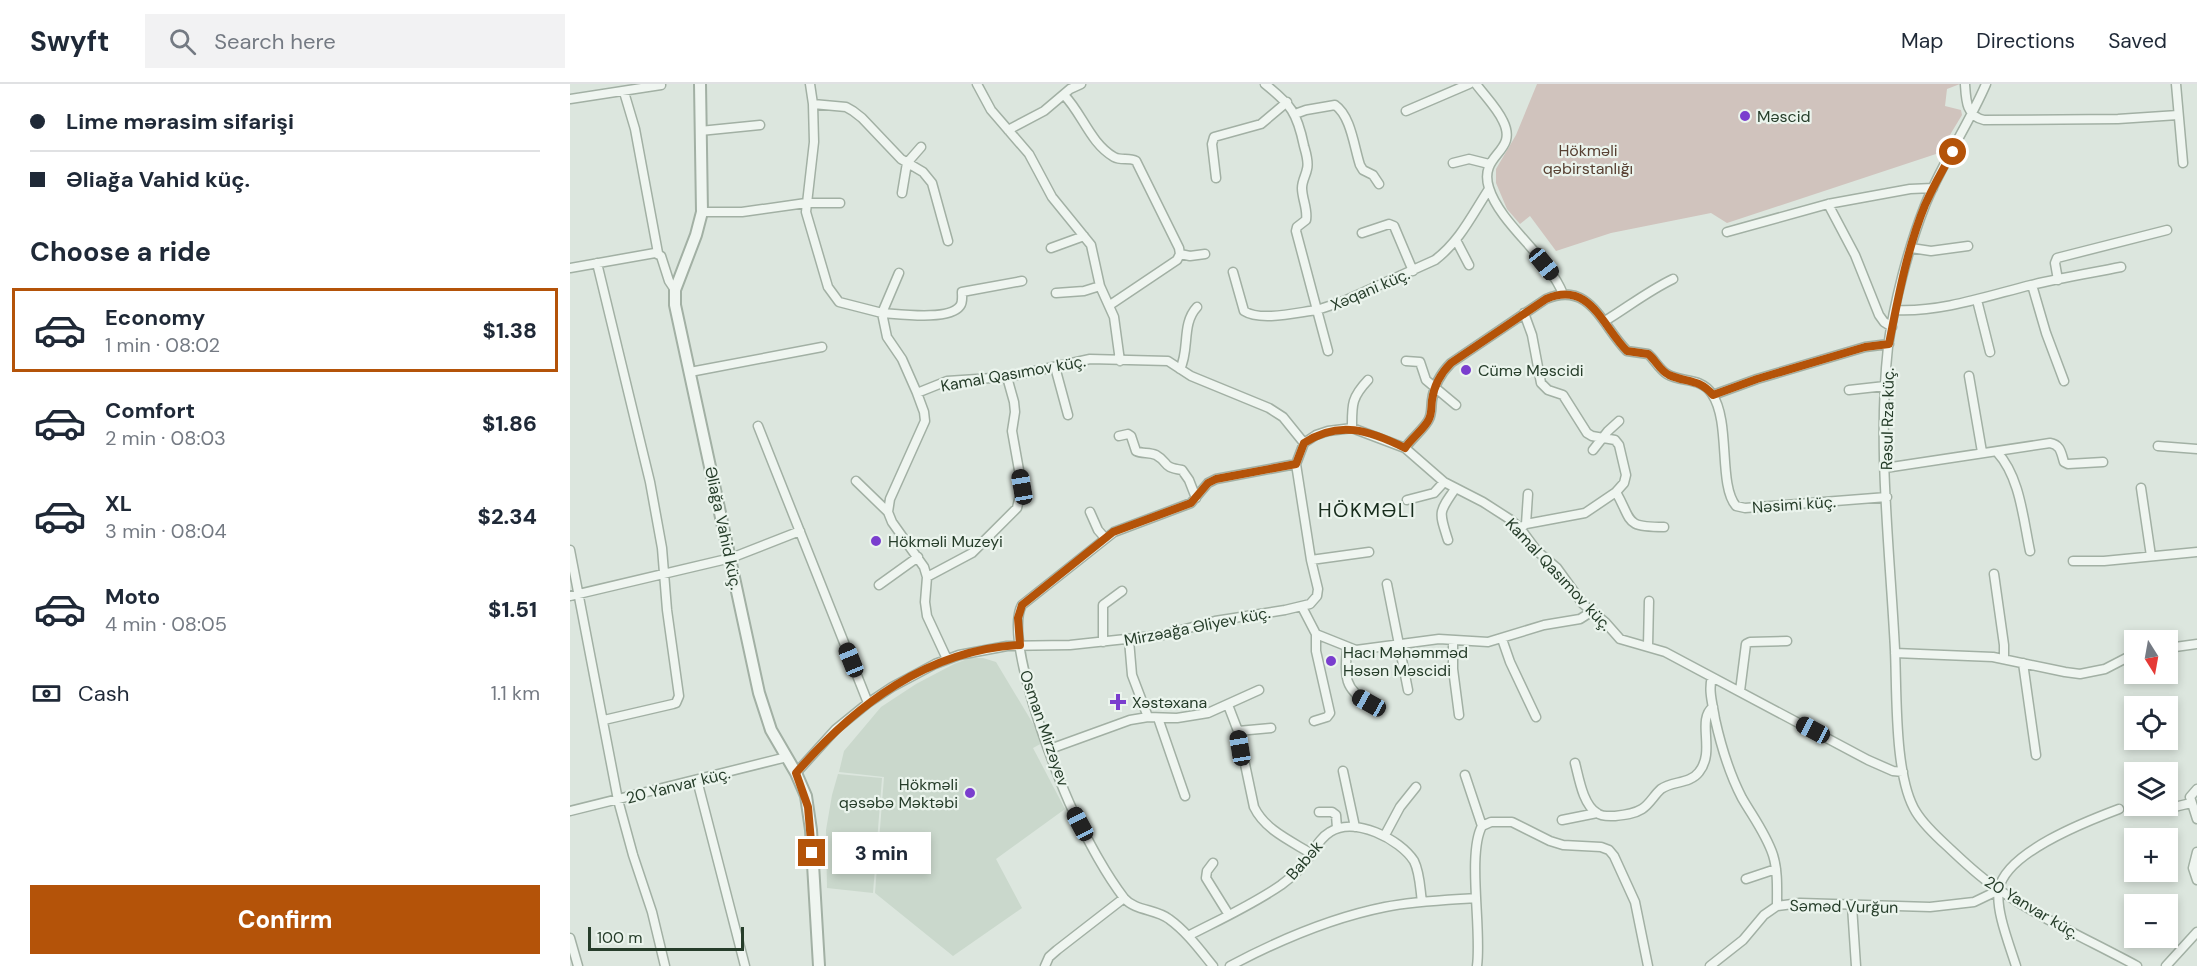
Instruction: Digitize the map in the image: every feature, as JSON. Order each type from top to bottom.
[{"type":"street","name":"Əliağa Vahid küç.","points":[[700,84],[702,212],[696,235],[675,290],[676,313],[759,693],[771,730],[796,773],[806,796],[811,830],[819,966]]},
{"type":"street","points":[[810,84],[814,142],[806,203],[810,226],[828,287],[834,298],[844,305],[882,313],[941,314],[958,308],[962,303],[962,292],[1022,281]]},
{"type":"street","points":[[977,84],[991,110],[1036,165],[1058,205],[1084,236],[1094,255],[1100,286],[1114,317],[1120,360]]},
{"type":"street","points":[[1008,129],[1044,111],[1070,89],[1081,84]]},
{"type":"street","name":"Xəqani küç.","points":[[1265,84],[1287,102],[1301,130],[1307,169],[1302,187],[1306,220],[1297,227],[1296,231],[1317,310],[1334,305],[1435,260],[1456,240],[1475,214],[1489,189]]},
{"type":"street","points":[[1406,111],[1469,84]]},
{"type":"street","points":[[1476,84],[1495,108],[1507,131],[1506,142],[1489,164],[1487,178],[1489,189],[1499,208],[1553,276],[1563,294]]},
{"type":"street","points":[[1965,84],[1966,101],[1972,116],[1984,120],[2118,120],[2178,115]]},
{"type":"street","name":"Rəsul Rza küç.","points":[[1903,772],[1898,721],[1886,468],[1886,386],[1889,344],[1911,248],[1933,188],[1972,116],[1986,84]]},
{"type":"street","points":[[2176,84],[2183,163]]},
{"type":"street","points":[[570,99],[661,85]]},
{"type":"street","points":[[624,92],[634,129],[658,253],[663,259],[669,281],[675,290]]},
{"type":"street","points":[[1064,95],[1075,106],[1092,135],[1113,156],[1131,158],[1136,161],[1179,248],[1180,254],[1177,260],[1110,305]]},
{"type":"street","points":[[1216,178],[1212,144],[1214,137],[1261,124],[1287,102]]},
{"type":"street","points":[[813,104],[846,106],[862,118],[901,159],[923,172],[932,183],[948,242]]},
{"type":"street","points":[[1295,114],[1335,105],[1341,109],[1360,165],[1379,184]]},
{"type":"street","points":[[700,131],[760,124]]},
{"type":"street","points":[[902,193],[907,163],[921,147]]},
{"type":"street","points":[[1453,163],[1469,159],[1489,164]]},
{"type":"street","points":[[1727,232],[1828,204],[1910,189],[1933,188]]},
{"type":"street","points":[[702,212],[742,212],[806,203],[840,203]]},
{"type":"street","points":[[1828,204],[1855,255],[1879,315],[1892,327]]},
{"type":"street","points":[[1362,233],[1389,224],[1394,226],[1413,271]]},
{"type":"street","points":[[2058,280],[2055,263],[2057,258],[2167,230]]},
{"type":"street","points":[[1051,248],[1084,236]]},
{"type":"street","points":[[1456,240],[1468,265]]},
{"type":"street","points":[[1911,248],[1932,251],[1968,246]]},
{"type":"street","points":[[570,268],[658,253]]},
{"type":"street","points":[[1180,254],[1190,256],[1205,254]]},
{"type":"street","points":[[597,263],[650,482],[662,549],[679,696],[676,703],[604,720]]},
{"type":"street","points":[[1896,310],[1917,310],[1977,300],[2032,285],[2121,267]]},
{"type":"street","points":[[1233,272],[1244,311],[1250,315],[1317,310],[1328,351]]},
{"type":"street","points":[[888,512],[890,499],[923,428],[924,412],[902,359],[887,337],[882,313],[899,273]]},
{"type":"street","points":[[1605,321],[1634,304],[1647,292],[1672,279]]},
{"type":"street","points":[[2032,285],[2046,333],[2064,381]]},
{"type":"street","points":[[1056,293],[1084,291],[1100,286]]},
{"type":"street","points":[[1405,448],[1429,420],[1434,387],[1451,363],[1546,299],[1563,294],[1579,296],[1605,321],[1627,351],[1648,354],[1670,376],[1699,382],[1713,395],[1768,375],[1865,347],[1889,344]]},
{"type":"street","points":[[1977,300],[1990,352]]},
{"type":"street","points":[[1180,369],[1186,354],[1189,321],[1197,308]]},
{"type":"street","points":[[1524,313],[1533,335],[1541,382],[1544,387],[1563,395],[1587,433],[1615,440],[1619,445],[1626,475],[1624,483],[1616,492],[1585,513],[1523,526],[1528,494]]},
{"type":"street","points":[[690,372],[822,347]]},
{"type":"street","name":"Kamal Qasımov küç.","points":[[917,393],[947,381],[1006,377],[1090,359],[1168,361],[1191,376],[1269,408],[1283,417],[1304,443]]},
{"type":"street","points":[[1406,361],[1420,362],[1426,380],[1456,405]]},
{"type":"street","points":[[1055,367],[1068,415]]},
{"type":"street","points":[[1970,376],[1982,452]]},
{"type":"street","points":[[927,577],[972,552],[1017,508],[1022,487],[1012,431],[1014,402],[1006,377]]},
{"type":"street","points":[[1368,380],[1355,394],[1352,406],[1352,428],[1328,431],[1304,443],[1296,464],[1311,560],[1369,552]]},
{"type":"street","points":[[1849,390],[1886,386]]},
{"type":"street","name":"Nəsimi küç.","points":[[1713,395],[1720,416],[1729,494],[1736,506],[1745,508],[1887,497]]},
{"type":"street","points":[[1593,450],[1619,422]]},
{"type":"street","points":[[758,426],[868,703]]},
{"type":"street","name":"Kamal Qasımov küç.","points":[[1352,428],[1405,448],[1444,483],[1523,526],[1537,551],[1557,568],[1577,597],[1620,639],[1665,652],[1875,763],[1893,771],[1903,772]]},
{"type":"street","points":[[1119,436],[1131,436],[1136,450],[1140,453],[1155,455],[1173,470],[1182,470],[1196,498]]},
{"type":"street","points":[[1886,468],[2050,443],[2060,448],[2064,462],[2068,464],[2103,462]]},
{"type":"street","points":[[2158,446],[2197,449]]},
{"type":"street","points":[[1996,452],[2006,462],[2015,483],[2030,551]]},
{"type":"street","name":"Osman Mirzəyev","points":[[1213,966],[1188,936],[1168,918],[1129,903],[1109,876],[1073,810],[1050,749],[1028,686],[1020,645],[1018,618],[1022,605],[1105,538],[1123,528],[1191,503],[1208,483],[1216,479],[1296,464]]},
{"type":"street","points":[[856,481],[888,512],[892,522],[918,557],[927,577],[925,602],[927,616],[947,659]]},
{"type":"street","points":[[1407,500],[1434,493],[1444,483]]},
{"type":"street","points":[[2141,488],[2151,556]]},
{"type":"street","points":[[1448,540],[1440,516],[1442,507],[1455,489]]},
{"type":"street","points":[[1616,492],[1634,524],[1641,527],[1664,527]]},
{"type":"street","points":[[1090,512],[1098,530],[1105,538]]},
{"type":"street","points":[[574,596],[731,558],[800,531]]},
{"type":"street","points":[[570,550],[574,596],[604,720],[618,800],[652,912],[665,966]]},
{"type":"street","points":[[2073,561],[2104,561],[2197,552]]},
{"type":"street","points":[[879,585],[918,557]]},
{"type":"street","name":"Mirzəağa Əliyev küç.","points":[[796,773],[836,729],[868,703],[892,687],[947,659],[974,651],[1020,645],[1129,640],[1163,635],[1231,618],[1302,607],[1314,600],[1318,589],[1311,560]]},
{"type":"street","points":[[1994,574],[2004,658]]},
{"type":"street","points":[[1387,584],[1407,690]]},
{"type":"street","points":[[1103,642],[1103,605],[1122,591]]},
{"type":"street","points":[[1648,646],[1649,601]]},
{"type":"street","points":[[1302,607],[1316,634],[1316,651],[1330,713],[1327,717],[1314,721]]},
{"type":"street","points":[[1316,634],[1347,648],[1365,650],[1439,639],[1477,642],[1502,639],[1544,625],[1580,619],[1591,612]]},
{"type":"street","points":[[1502,639],[1510,662],[1536,717]]},
{"type":"street","points":[[1129,640],[1132,675],[1148,717]]},
{"type":"street","points":[[1453,641],[1453,669],[1459,715]]},
{"type":"street","points":[[1740,691],[1746,644],[1787,641]]},
{"type":"street","points":[[2178,647],[2197,644]]},
{"type":"street","points":[[1347,648],[1346,666],[1349,686],[1356,696],[1369,703]]},
{"type":"street","points":[[1895,653],[2004,658],[2080,674],[2105,669],[2124,659]]},
{"type":"street","points":[[2023,663],[2036,754]]},
{"type":"street","points":[[1712,677],[1710,685],[1721,744],[1731,774],[1770,848],[1776,869],[1777,906]]},
{"type":"street","points":[[1050,749],[1103,729],[1148,717],[1177,718],[1200,714],[1227,705],[1259,690]]},
{"type":"street","points":[[1227,705],[1238,731],[1254,807],[1259,817],[1267,825],[1312,854]]},
{"type":"street","points":[[1575,763],[1586,799],[1597,813],[1604,816],[1626,815],[1641,810],[1660,790],[1691,779],[1698,774],[1708,747],[1705,719],[1713,707]]},
{"type":"street","points":[[1158,718],[1185,796]]},
{"type":"street","points":[[1238,731],[1271,728]]},
{"type":"street","points":[[1708,747],[1721,744]]},
{"type":"street","name":"20 Yanvar küç.","points":[[570,811],[787,757]]},
{"type":"street","points":[[1343,771],[1355,828]]},
{"type":"street","name":"20 Yanvar küç.","points":[[1903,772],[1911,802],[1926,825],[1956,855],[1999,890],[2137,966]]},
{"type":"street","points":[[1465,775],[1482,826],[1477,845],[1476,898],[1479,945],[1477,966]]},
{"type":"street","points":[[697,780],[745,966]]},
{"type":"street","points":[[1385,835],[1400,807],[1416,787]]},
{"type":"street","points":[[2197,789],[2192,793],[2191,803],[2197,819]]},
{"type":"street","points":[[2178,806],[2191,803]]},
{"type":"street","points":[[2016,966],[1999,904],[1999,890],[2004,876],[2015,864],[2039,846],[2080,823],[2119,809]]},
{"type":"street","points":[[1319,812],[1332,812],[1336,815],[1337,828]]},
{"type":"street","points":[[1562,820],[1597,813]]},
{"type":"street","points":[[1482,826],[1491,822],[1512,822],[1550,842],[1609,850],[1635,902],[1648,966]]},
{"type":"street","name":"Babək","points":[[1188,936],[1261,899],[1292,877],[1312,854],[1320,840],[1337,828],[1345,826],[1385,835],[1406,851],[1418,874],[1422,902]]},
{"type":"street","points":[[2197,852],[2193,868],[2197,880]]},
{"type":"street","points":[[1214,863],[1207,871],[1206,878],[1229,915]]},
{"type":"street","points":[[1746,879],[1776,869]]},
{"type":"street","name":"Səməd Vurğun","points":[[1710,966],[1743,940],[1764,915],[1777,906],[1800,903],[1911,908],[1961,904],[1984,899],[1999,890]]},
{"type":"street","points":[[1045,966],[1049,957],[1057,950],[1124,898]]},
{"type":"street","points":[[1230,966],[1272,944],[1384,907],[1476,898]]},
{"type":"street","points":[[1852,906],[1856,966]]},
{"type":"street","points":[[2166,966],[2197,932]]},
{"type":"street","points":[[570,938],[578,966]]},
{"type":"shaded area","name":"Hökməli qəsəbə Məktəbi","points":[[970,658],[983,658],[996,662],[1044,742],[1033,748],[1065,809],[996,859],[1022,908],[953,956],[875,893],[884,777],[839,772],[844,751],[881,707],[916,684]]},
{"type":"shaded area","points":[[838,774],[882,778],[873,893],[827,888],[826,830]]},
{"type":"green space","name":"Hökməli qəbirstanlığı","points":[[1537,84],[1960,84],[1947,89],[1945,106],[1961,110],[1962,115],[1939,153],[1727,223],[1711,213],[1611,233],[1556,251],[1530,216],[1520,224],[1507,209],[1496,183],[1496,169],[1516,135]]},
{"type":"place","name":"Məscid","points":[[1745,116]]},
{"type":"place","name":"Cümə Məscidi","points":[[1466,370]]},
{"type":"place","name":"Hökməli Muzeyi","points":[[876,541]]},
{"type":"place","name":"Hacı Məhəmməd Həsən Məscidi","points":[[1331,661]]},
{"type":"place","name":"Xəstəxana","points":[[1118,702]]},
{"type":"place","name":"Hökməli qəsəbə Məktəbi","points":[[970,793]]},
{"type":"district","name":"HÖKMƏLI","points":[[1367,510]]},
{"type":"route","points":[[812,853],[806,796],[796,773],[836,729],[868,703],[892,687],[959,654],[1020,645],[1018,618],[1022,605],[1113,532],[1191,503],[1208,483],[1216,479],[1296,464],[1304,443],[1328,431],[1352,428],[1405,448],[1415,434],[1426,425],[1431,413],[1434,387],[1451,363],[1546,299],[1563,294],[1579,296],[1605,321],[1627,351],[1648,354],[1670,376],[1699,382],[1713,395],[1757,379],[1865,347],[1889,344],[1918,226],[1933,188],[1953,152]]}]
